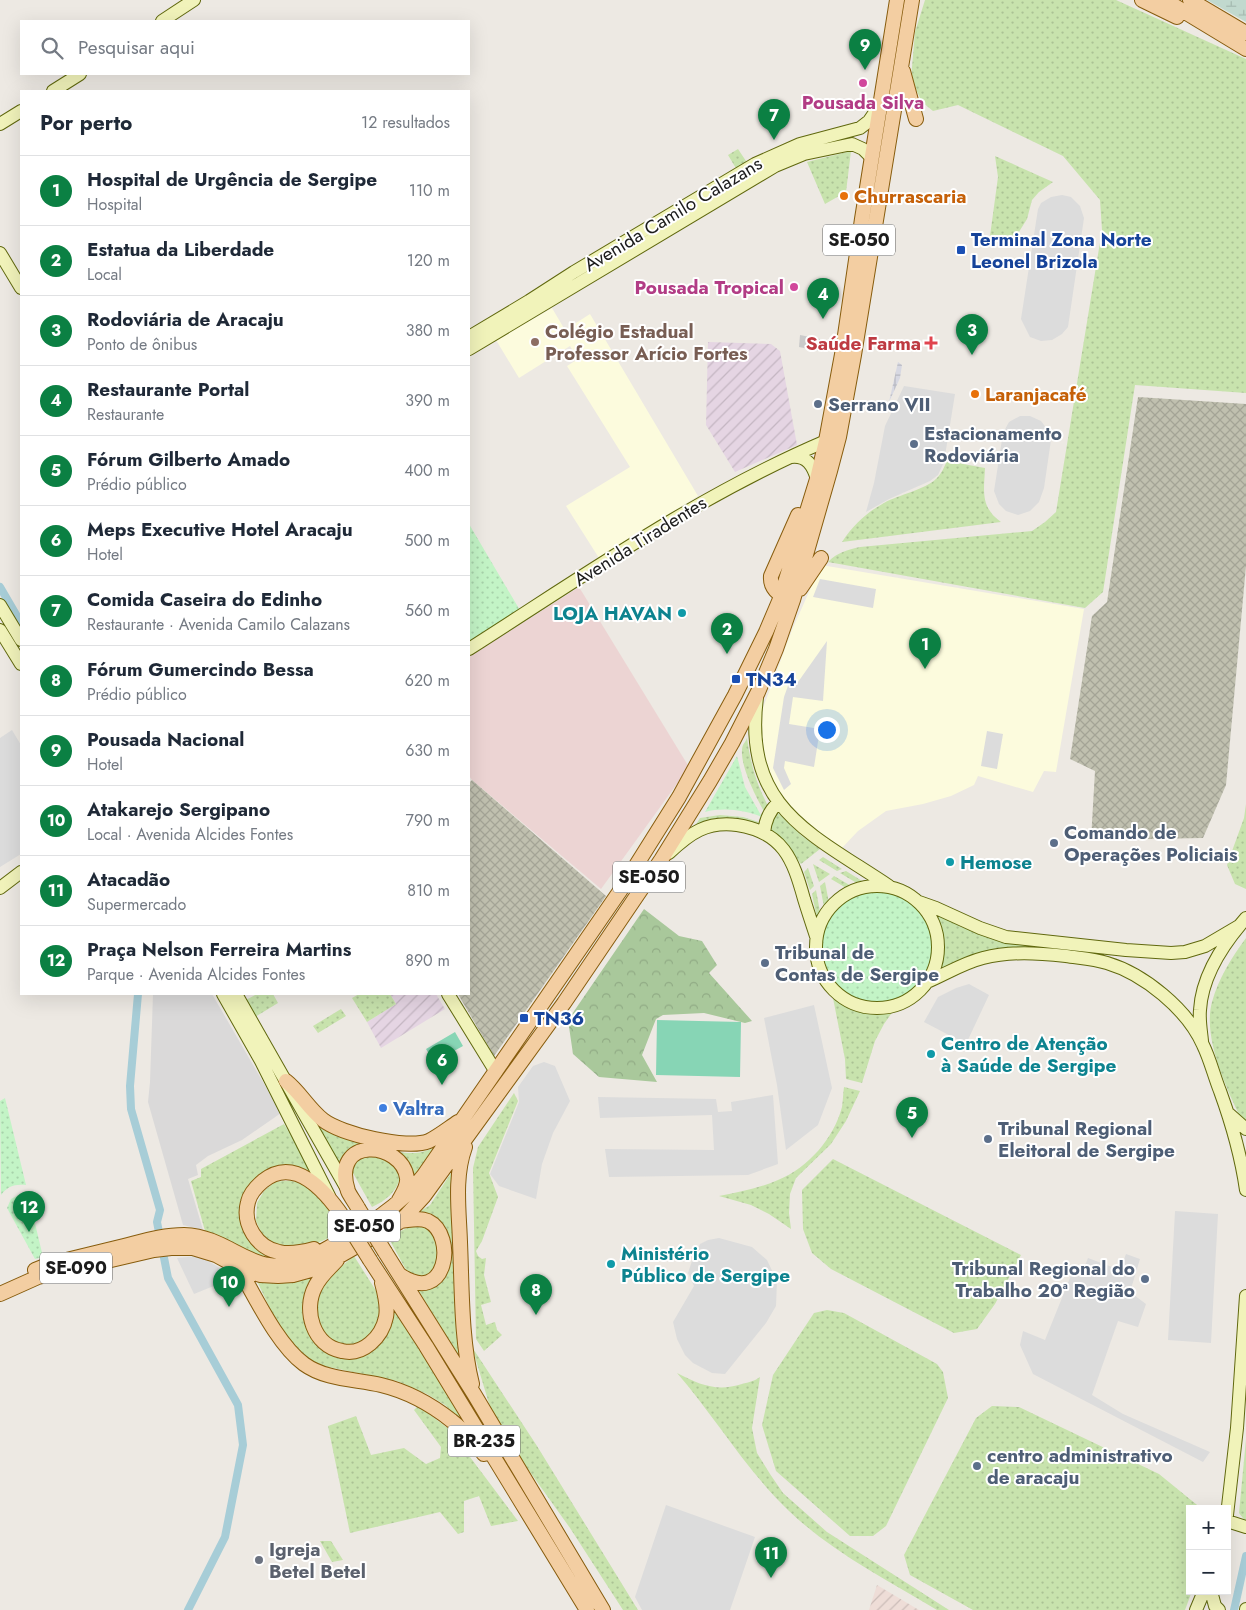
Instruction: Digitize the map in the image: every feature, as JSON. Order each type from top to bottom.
[{"type":"main road","name":"SE-050","points":[[817,479],[843,349],[897,0]]},
{"type":"main road","name":"SE-050","points":[[343,1254],[401,1221],[424,1196],[470,1135],[564,1003],[661,860],[732,743],[758,692],[776,648],[789,598],[839,437],[860,322],[912,0]]},
{"type":"main road","points":[[1142,0],[1183,19],[1218,32]]},
{"type":"main road","points":[[1165,0],[1246,48]]},
{"type":"main road","points":[[1190,0],[1246,33]]},
{"type":"main road","points":[[901,63],[916,119]]},
{"type":"main road","points":[[817,479],[807,494],[771,576],[772,587],[789,598],[821,558]]},
{"type":"main road","name":"SE-050","points":[[332,1246],[397,1205],[413,1190],[620,891],[679,796],[735,695],[766,632],[789,598]]},
{"type":"main road","points":[[286,1081],[294,1087],[322,1119],[330,1124],[346,1131],[389,1142],[405,1144],[429,1141],[463,1119]]},
{"type":"main road","points":[[470,1135],[461,1157],[459,1170],[465,1340],[474,1394]]},
{"type":"main road","points":[[348,1191],[346,1171],[347,1163],[351,1157],[363,1150],[381,1151],[390,1155],[398,1162],[407,1177],[407,1184],[397,1205]]},
{"type":"main road","points":[[332,1246],[321,1246],[290,1253],[270,1249],[262,1244],[250,1231],[247,1206],[256,1186],[267,1178],[287,1172],[299,1174],[309,1180],[333,1202]]},
{"type":"main road","name":"BR-235","points":[[348,1191],[474,1394],[604,1610]]},
{"type":"main road","name":"BR-235","points":[[333,1202],[426,1346],[587,1610]]},
{"type":"main road","points":[[400,1275],[415,1283],[430,1282],[442,1270],[444,1256],[442,1236],[437,1228],[422,1219],[401,1221]]},
{"type":"main road","name":"SE-090","points":[[0,1294],[38,1277],[192,1236],[203,1238],[252,1261],[276,1266],[305,1260],[332,1246]]},
{"type":"main road","name":"SE-090","points":[[0,1286],[50,1264],[163,1243],[203,1250],[238,1267],[265,1275],[278,1276],[292,1275],[311,1270],[343,1254]]},
{"type":"main road","points":[[343,1254],[315,1286],[311,1296],[309,1311],[311,1324],[331,1347],[341,1351],[354,1352],[365,1348],[375,1339],[382,1328],[386,1317],[386,1304],[378,1273]]},
{"type":"main road","points":[[238,1267],[276,1332],[303,1363],[326,1375],[382,1385],[419,1400],[453,1421],[470,1437],[510,1483]]},
{"type":"street","points":[[164,20],[194,0]]},
{"type":"street","points":[[55,90],[78,75]]},
{"type":"street","name":"Avenida Camilo Calazans","points":[[470,348],[766,158],[800,144],[860,128],[869,121],[880,105]]},
{"type":"street","points":[[0,124],[20,112]]},
{"type":"street","name":"Avenida Camilo Calazans","points":[[470,336],[765,171],[804,154],[852,144],[872,158]]},
{"type":"street","points":[[0,253],[20,286]]},
{"type":"street","name":"Avenida Tiradentes","points":[[470,648],[691,509],[789,457],[826,441]]},
{"type":"street","points":[[789,457],[803,457],[814,470],[817,479]]},
{"type":"street","points":[[0,605],[20,638]]},
{"type":"street","points":[[0,630],[20,662]]},
{"type":"street","points":[[758,692],[754,718],[754,740],[766,782],[778,803],[800,826],[891,887]]},
{"type":"street","points":[[764,833],[766,820],[778,803]]},
{"type":"street","points":[[661,860],[694,832],[708,826],[731,824],[756,829],[773,838],[790,860],[797,874],[816,936],[818,963],[827,982],[842,998],[859,1006],[878,1008],[898,1005],[911,998],[927,982],[935,968],[938,956],[936,931],[932,920],[919,902],[907,893],[891,887],[876,885],[846,893],[834,902],[822,918],[816,936]]},
{"type":"street","points":[[0,888],[20,873]]},
{"type":"street","points":[[919,902],[1006,937],[1088,952],[1107,963],[1129,971],[1171,1002],[1188,1021],[1202,1044],[1227,1112],[1241,1159],[1246,1190]]},
{"type":"street","points":[[927,982],[970,962],[1003,954],[1185,952],[1205,946],[1242,922]]},
{"type":"street","points":[[1202,1044],[1200,1011],[1205,982],[1219,952],[1242,922]]},
{"type":"street","name":"BR-235","points":[[224,995],[261,1061],[333,1202]]},
{"type":"street","name":"BR-235","points":[[237,995],[348,1191]]},
{"type":"street","points":[[449,995],[496,1072]]},
{"type":"street","points":[[1227,1112],[1237,1123],[1246,1129]]},
{"type":"street","points":[[1228,1505],[1237,1428],[1246,1296]]},
{"type":"street","points":[[1231,1521],[1246,1527]]},
{"type":"street","points":[[1196,1610],[1202,1595]]},
{"type":"street","points":[[1212,1595],[1215,1606],[1219,1610]]},
{"type":"shaded area","points":[[1062,195],[1071,197],[1080,206],[1084,218],[1068,327],[1062,334],[1052,340],[1041,341],[1030,337],[1021,319],[1038,209],[1041,203],[1051,197]]},
{"type":"shaded area","points":[[552,308],[565,330],[590,314],[698,496],[599,558],[566,506],[630,467],[567,366],[578,359],[570,346],[519,378],[496,340]]},
{"type":"shaded area","points":[[800,335],[820,339],[819,351],[799,347]]},
{"type":"shaded area","points":[[708,342],[771,344],[780,351],[797,445],[735,472],[706,425]]},
{"type":"shaded area","points":[[898,362],[902,365],[900,378],[889,402]]},
{"type":"shaded area","name":"Estacionamento Rodoviária","points":[[904,386],[955,394],[944,462],[938,475],[930,481],[889,499],[866,512],[874,483],[885,426]]},
{"type":"shaded area","points":[[1138,397],[1246,404],[1246,566],[1226,785],[1203,838],[1091,840],[1095,771],[1070,759],[1092,616],[1107,602]]},
{"type":"shaded area","points":[[1020,416],[1030,416],[1041,421],[1047,429],[1051,440],[1044,488],[1039,502],[1030,511],[1018,515],[1006,511],[999,504],[994,491],[1003,433],[1009,422]]},
{"type":"shaded area","points":[[821,565],[1084,609],[1056,772],[1044,771],[1033,792],[978,776],[974,785],[951,796],[886,811],[858,831],[840,850],[782,801],[763,752],[761,728],[763,708],[792,630]]},
{"type":"shaded area","points":[[820,579],[876,589],[873,608],[813,597]]},
{"type":"shaded area","points":[[579,587],[689,767],[601,889],[470,777],[470,656]]},
{"type":"shaded area","points":[[827,641],[823,701],[793,697],[789,724],[820,729],[814,767],[785,761],[784,768],[791,784],[784,790],[773,768],[784,697],[790,680],[798,682]]},
{"type":"shaded area","points":[[12,730],[20,743],[20,855],[0,867],[0,738]]},
{"type":"shaded area","points":[[987,731],[1003,734],[997,769],[981,766]]},
{"type":"shaded area","points":[[472,780],[606,896],[494,1056],[459,995],[470,995],[470,782]]},
{"type":"shaded area","points":[[969,984],[989,995],[966,1044],[924,1022],[938,997]]},
{"type":"shaded area","points":[[153,995],[213,995],[281,1113],[242,1140],[208,1156],[196,1165],[198,1175],[188,1179],[203,1230],[183,1225],[148,1102]]},
{"type":"shaded area","points":[[391,995],[437,995],[445,1009],[381,1048],[367,1022],[396,1004]]},
{"type":"shaded area","points":[[814,1005],[832,1088],[818,1125],[786,1150],[777,1085],[764,1018]]},
{"type":"shaded area","points":[[544,1062],[555,1066],[570,1101],[553,1133],[542,1164],[536,1199],[499,1186],[490,1174],[519,1102],[518,1087],[533,1066]]},
{"type":"shaded area","points":[[773,1095],[778,1164],[748,1175],[609,1177],[605,1149],[714,1150],[712,1115],[600,1118],[598,1097],[716,1099],[718,1112],[732,1111],[731,1102]]},
{"type":"shaded area","points":[[1175,1211],[1218,1214],[1211,1343],[1168,1340]]},
{"type":"shaded area","points":[[719,1238],[752,1247],[767,1260],[777,1281],[776,1306],[766,1323],[725,1374],[712,1373],[693,1363],[685,1355],[677,1339],[673,1322],[694,1286],[688,1273],[700,1244]]},
{"type":"shaded area","points":[[1126,1254],[1140,1259],[1130,1292],[1146,1304],[1138,1327],[1118,1321],[1092,1395],[1123,1414],[1210,1452],[1203,1462],[1033,1374],[1020,1345],[1023,1331],[1045,1340],[1072,1273],[1081,1276],[1088,1258],[1120,1270]]},
{"type":"shaded area","points":[[198,1256],[217,1266],[231,1279],[194,1294],[177,1258]]},
{"type":"shaded area","points":[[666,1505],[755,1537],[730,1610],[642,1610],[635,1597]]},
{"type":"shaded area","points":[[877,1585],[919,1610],[869,1610]]},
{"type":"green space","points":[[925,0],[1116,0],[1246,59],[1246,393],[1135,385],[1103,592],[1085,608],[828,562],[843,552],[860,547],[1032,531],[1056,512],[1102,230],[1100,200],[1063,156],[958,105],[933,111],[922,102],[911,79],[915,32]]},
{"type":"green space","points":[[1207,0],[1246,0],[1246,22]]},
{"type":"green space","points":[[738,149],[748,164],[737,170],[728,155]]},
{"type":"green space","points":[[851,151],[846,192],[825,204],[807,162]]},
{"type":"green space","points":[[995,156],[1053,182],[1039,192],[1032,200],[1027,219],[1017,235],[1017,240],[990,236],[998,177]]},
{"type":"green space","points":[[947,461],[985,468],[984,491],[986,504],[994,516],[1001,522],[842,542],[856,524],[884,503],[932,482],[940,474]]},
{"type":"green space","points":[[470,526],[521,612],[470,643]]},
{"type":"green space","points":[[747,738],[755,774],[769,808],[765,813],[745,770],[742,752]]},
{"type":"green space","points":[[737,756],[745,787],[762,817],[734,810],[705,812]]},
{"type":"green space","points":[[1246,804],[1246,889],[1235,884],[1227,865],[1244,818]]},
{"type":"green space","points":[[777,812],[802,836],[820,849],[801,864],[788,847],[768,829]]},
{"type":"green space","points":[[720,815],[743,817],[759,822],[756,827],[695,826],[700,818]]},
{"type":"green space","points":[[823,857],[842,869],[837,871],[819,860]]},
{"type":"green space","points":[[813,864],[830,874],[819,882]]},
{"type":"green space","points":[[808,868],[814,886],[810,890],[804,872]]},
{"type":"green space","points":[[846,871],[867,884],[860,885],[840,873]]},
{"type":"green space","points":[[834,876],[853,887],[848,889],[831,879]]},
{"type":"green space","points":[[825,882],[829,903],[824,907],[820,886]]},
{"type":"green space","points":[[877,886],[889,887],[900,891],[911,896],[920,904],[928,913],[933,924],[937,935],[937,959],[933,970],[928,981],[920,990],[911,998],[900,1003],[889,1007],[877,1008],[865,1007],[854,1003],[843,998],[834,990],[826,981],[821,970],[817,959],[816,947],[817,935],[821,924],[826,913],[834,904],[843,896],[854,891],[865,887]]},
{"type":"green space","points":[[816,890],[820,912],[817,918],[812,894]]},
{"type":"green space","points":[[644,909],[679,936],[702,941],[717,965],[709,973],[752,1021],[745,1023],[704,1013],[663,1015],[656,1019],[642,1055],[657,1082],[599,1077],[573,1054],[568,1020]]},
{"type":"green space","points":[[932,910],[961,927],[1016,944],[1082,950],[1082,953],[1001,951],[961,959],[938,974],[945,943],[942,931]]},
{"type":"green space","points":[[1246,938],[1246,1126],[1231,1097],[1218,1065],[1210,1017],[1212,1002],[1218,985]]},
{"type":"green space","points":[[255,995],[274,995],[278,1003],[255,1017],[244,1001]]},
{"type":"green space","points":[[357,995],[391,995],[396,1004],[367,1022],[352,998]]},
{"type":"green space","points":[[833,998],[871,1012],[896,1007],[875,1041],[862,1083],[846,1079],[845,1059]]},
{"type":"green space","points":[[341,1009],[346,1016],[318,1033],[313,1026]]},
{"type":"green space","points":[[657,1020],[741,1022],[740,1077],[656,1075]]},
{"type":"green space","points":[[455,1032],[463,1046],[434,1062],[426,1049]]},
{"type":"green space","points":[[844,1087],[860,1091],[846,1121],[831,1144],[796,1178],[790,1194],[789,1213],[791,1229],[769,1214],[751,1205],[719,1196],[771,1183],[800,1168],[818,1151],[833,1130],[842,1107]]},
{"type":"green space","points":[[514,1093],[518,1101],[489,1173],[498,1197],[482,1241],[476,1251],[482,1259],[486,1258],[484,1275],[491,1302],[481,1305],[486,1325],[495,1322],[497,1330],[502,1335],[484,1351],[476,1339],[473,1168],[478,1147]]},
{"type":"green space","points":[[5,1098],[26,1185],[12,1186],[1,1195],[0,1101]]},
{"type":"green space","points":[[314,1121],[344,1137],[376,1146],[342,1167]]},
{"type":"green space","points":[[284,1124],[317,1178],[273,1171],[243,1219],[280,1258],[279,1262],[251,1254],[205,1231],[191,1181],[201,1177],[201,1169]]},
{"type":"green space","points":[[445,1141],[414,1184],[409,1170],[392,1151],[408,1153],[426,1151]]},
{"type":"green space","points":[[363,1151],[391,1158],[400,1177],[390,1195],[372,1207],[353,1173],[353,1163]]},
{"type":"green space","points":[[833,1159],[1021,1255],[995,1304],[977,1329],[954,1333],[831,1269],[812,1253],[803,1229],[802,1190]]},
{"type":"green space","points":[[457,1164],[461,1361],[419,1291],[436,1286],[446,1277],[450,1264],[448,1232],[443,1224],[432,1214],[416,1214],[430,1205]]},
{"type":"green space","points":[[294,1181],[310,1186],[329,1208],[343,1232],[298,1249],[280,1247],[264,1238],[256,1221],[257,1203],[264,1191],[275,1182]]},
{"type":"green space","points":[[20,1194],[29,1198],[43,1257],[35,1259],[7,1208],[11,1199]]},
{"type":"green space","points":[[418,1223],[428,1226],[436,1237],[441,1251],[434,1276],[410,1277],[388,1237]]},
{"type":"green space","points":[[354,1256],[380,1297],[382,1314],[368,1343],[341,1349],[319,1330],[315,1317],[315,1306],[323,1287],[337,1270]]},
{"type":"green space","points":[[313,1275],[303,1301],[302,1310],[306,1326],[321,1345],[335,1354],[387,1331],[395,1310],[467,1426],[445,1405],[427,1394],[397,1381],[314,1364],[298,1352],[283,1336],[257,1281],[288,1283]]},
{"type":"green space","points":[[827,1310],[844,1313],[937,1364],[943,1372],[948,1398],[886,1526],[873,1536],[850,1536],[776,1471],[762,1425],[773,1375],[814,1313]]},
{"type":"green space","points":[[472,1347],[537,1446],[638,1610],[623,1610],[570,1528],[510,1444],[490,1407]]},
{"type":"green space","points":[[677,1373],[701,1384],[717,1387],[733,1386],[756,1380],[760,1377],[752,1428],[757,1453],[783,1493],[827,1532],[949,1610],[937,1610],[899,1588],[860,1565],[806,1526],[773,1495]]},
{"type":"green space","points":[[418,1406],[449,1429],[518,1521],[491,1526],[479,1496],[464,1501],[464,1532],[458,1534],[440,1512],[350,1533],[328,1426],[356,1416],[371,1455],[404,1448],[426,1464],[440,1458],[441,1447],[414,1410]]},
{"type":"green space","points":[[992,1406],[1019,1407],[1159,1474],[1197,1505],[1186,1505],[1186,1595],[1191,1595],[1185,1610],[973,1610],[910,1575],[904,1555],[976,1418]]},
{"type":"green space","points":[[1246,1439],[1246,1522],[1239,1513]]},
{"type":"green space","points":[[320,1541],[331,1541],[343,1560],[332,1562]]},
{"type":"waterway","points":[[0,587],[20,621]]},
{"type":"waterway","points":[[138,995],[130,1086],[131,1109],[160,1210],[157,1222],[168,1278],[238,1405],[243,1445],[225,1537],[188,1610]]},
{"type":"waterway","points":[[1234,1610],[1246,1556]]},
{"type":"place","name":"Pousada Nacional","points":[[865,70]]},
{"type":"place","name":"Pousada Silva","points":[[863,83]]},
{"type":"place","name":"Comida Caseira do Edinho","points":[[774,140]]},
{"type":"place","name":"Churrascaria","points":[[844,196]]},
{"type":"place","name":"Terminal Zona Norte Leonel Brizola","points":[[961,250]]},
{"type":"place","name":"Pousada Tropical","points":[[794,287]]},
{"type":"place","name":"Restaurante Portal","points":[[823,319]]},
{"type":"place","name":"Colégio Estadual Professor Arício Fortes","points":[[535,342]]},
{"type":"place","name":"Saúde Farma","points":[[931,343]]},
{"type":"place","name":"Rodoviária de Aracaju","points":[[972,355]]},
{"type":"place","name":"Laranjacafé","points":[[975,394]]},
{"type":"place","name":"Serrano VII","points":[[818,404]]},
{"type":"place","name":"Estacionamento Rodoviária","points":[[914,444]]},
{"type":"place","name":"LOJA HAVAN","points":[[682,613]]},
{"type":"place","name":"Estatua da Liberdade","points":[[727,654]]},
{"type":"place","name":"Hospital de Urgência de Sergipe","points":[[925,669]]},
{"type":"place","name":"TN34","points":[[736,679]]},
{"type":"place","name":"Comando de Operações Policiais","points":[[1054,843]]},
{"type":"place","name":"Hemose","points":[[950,862]]},
{"type":"place","name":"Tribunal de Contas de Sergipe","points":[[765,963]]},
{"type":"place","name":"TN36","points":[[524,1018]]},
{"type":"place","name":"Centro de Atenção à Saúde de Sergipe","points":[[931,1054]]},
{"type":"place","name":"Meps Executive Hotel Aracaju","points":[[442,1085]]},
{"type":"place","name":"Valtra","points":[[383,1108]]},
{"type":"place","name":"Fórum Gilberto Amado","points":[[912,1138]]},
{"type":"place","name":"Tribunal Regional Eleitoral de Sergipe","points":[[988,1139]]},
{"type":"place","name":"Praça Nelson Ferreira Martins","points":[[29,1232]]},
{"type":"place","name":"Ministério Público de Sergipe","points":[[611,1264]]},
{"type":"place","name":"Tribunal Regional do Trabalho 20ª Região","points":[[1145,1279]]},
{"type":"place","name":"Atakarejo Sergipano","points":[[229,1307]]},
{"type":"place","name":"Fórum Gumercindo Bessa","points":[[536,1315]]},
{"type":"place","name":"centro administrativo de aracaju","points":[[977,1466]]},
{"type":"place","name":"Igreja Betel Betel","points":[[259,1560]]},
{"type":"place","name":"Atacadão","points":[[771,1578]]}]
